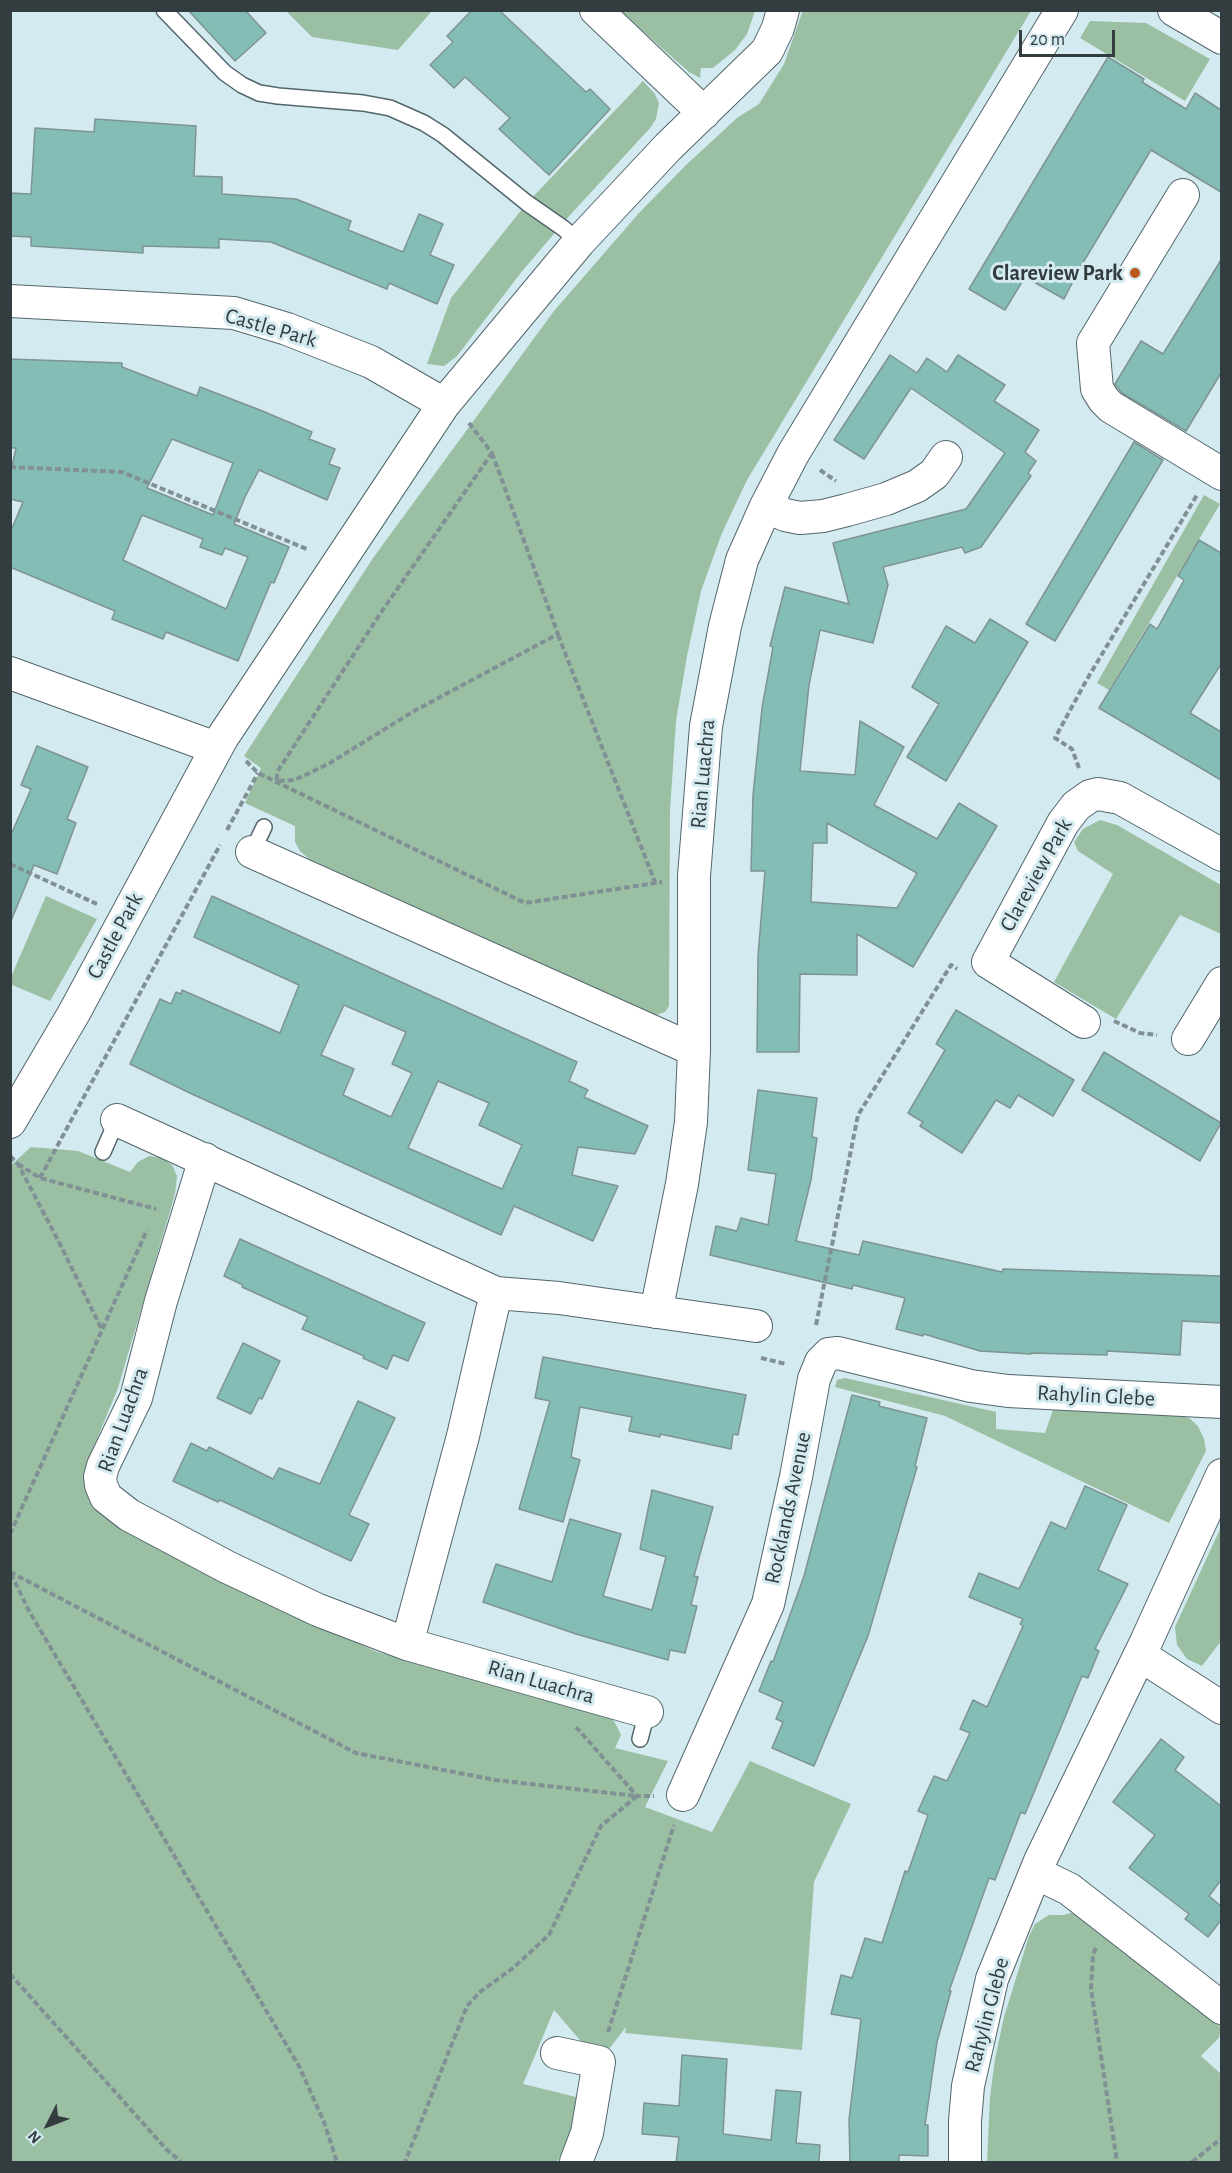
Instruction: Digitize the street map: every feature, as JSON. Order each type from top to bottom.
[{"type":"street","points":[[596,10],[704,112]]},
{"type":"street","name":"Castle Park","points":[[10,1122],[126,918],[219,743],[444,404],[579,242],[668,147],[767,51],[775,36],[783,10]]},
{"type":"street","name":"Rian Luachra","points":[[656,1312],[692,1122],[694,876],[706,726],[742,560],[793,454],[1062,10]]},
{"type":"street","points":[[1174,10],[1221,38]]},
{"type":"street","points":[[1183,195],[1094,343],[1097,389],[1111,407],[1218,472]]},
{"type":"street","name":"Castle Park","points":[[10,301],[234,314],[287,329],[371,362],[444,404]]},
{"type":"street","points":[[766,506],[785,515],[800,518],[847,510],[886,499],[917,486],[934,474],[946,457]]},
{"type":"street","points":[[10,673],[219,743]]},
{"type":"street","name":"Clareview Park","points":[[974,966],[1064,823],[1076,806],[1090,796],[1098,794],[1120,798],[1221,855]]},
{"type":"street","points":[[258,839],[694,1050]]},
{"type":"street","points":[[974,966],[1084,1022]]},
{"type":"street","points":[[1188,1039],[1221,983]]},
{"type":"street","points":[[117,1120],[496,1293],[559,1298],[756,1326]]},
{"type":"street","name":"Rian Luachra","points":[[205,1159],[162,1301],[136,1398],[103,1466],[100,1477],[106,1497],[129,1515],[227,1568],[318,1610],[407,1644],[556,1686],[644,1726]]},
{"type":"street","points":[[407,1644],[463,1436],[496,1293]]},
{"type":"street","name":"Rahylin Glebe","points":[[821,1362],[829,1354],[838,1353],[971,1386],[1008,1391],[1221,1402]]},
{"type":"street","name":"Rocklands Avenue","points":[[684,1795],[768,1604],[796,1477],[814,1379],[821,1362]]},
{"type":"street","name":"Rahylin Glebe","points":[[965,2163],[968,2086],[992,1979],[1036,1873],[1082,1772],[1140,1655],[1221,1474]]},
{"type":"street","points":[[1140,1655],[1221,1708]]},
{"type":"street","points":[[1036,1873],[1069,1889],[1221,2008]]},
{"type":"street","points":[[557,2053],[599,2062],[587,2133],[576,2163]]},
{"type":"lane","points":[[164,10],[225,73],[259,93],[363,103],[390,108],[424,123],[443,135],[579,242]]},
{"type":"lane","points":[[103,1152],[117,1120]]},
{"type":"path","points":[[219,743],[258,772],[525,903],[655,882],[558,634],[492,453],[369,630],[277,772],[277,781]]},
{"type":"path","points":[[10,467],[122,472],[338,564]]},
{"type":"path","points":[[1090,796],[1072,749],[1055,738],[1086,681],[1199,491],[1218,472]]},
{"type":"path","points":[[277,781],[295,780],[330,763],[414,711],[558,634]]},
{"type":"path","points":[[40,1178],[258,772]]},
{"type":"path","points":[[10,864],[126,918]]},
{"type":"path","points":[[756,1326],[751,1355],[798,1367],[821,1362],[815,1331],[858,1114],[951,965],[974,966]]},
{"type":"path","points":[[10,1156],[40,1178],[156,1209],[188,1220]]},
{"type":"path","points":[[18,1164],[102,1330]]},
{"type":"path","points":[[152,1219],[156,1209]]},
{"type":"path","points":[[10,1534],[147,1229]]},
{"type":"path","points":[[10,1573],[356,1753],[495,1780],[637,1796],[684,1795],[599,2062]]},
{"type":"path","points":[[10,1573],[29,1611],[299,2066],[324,2122],[337,2163]]},
{"type":"path","points":[[556,1686],[567,1716],[637,1796]]},
{"type":"path","points":[[405,2163],[467,2007],[480,1992],[513,1968],[549,1935],[601,1826],[637,1796]]},
{"type":"path","points":[[1107,1919],[1093,1954],[1091,1989],[1118,2163]]},
{"type":"path","points":[[10,1974],[181,2163]]},
{"type":"path","points":[[1192,2163],[1221,2138]]},
{"type":"green space","points":[[803,10],[1031,11],[747,480],[722,533],[701,591],[676,721],[670,811],[669,1006],[665,1012],[656,1015],[309,859],[300,851],[295,842],[295,826],[245,803],[261,768],[244,756],[373,558],[554,311],[639,213],[686,165],[737,118],[759,104],[784,64]]},
{"type":"green space","points":[[286,11],[432,11],[398,50],[312,37]]},
{"type":"green space","points":[[620,11],[755,11],[747,34],[735,50],[713,68],[701,68],[700,78],[689,72]]},
{"type":"green space","points":[[1090,21],[1146,23],[1210,59],[1185,101],[1080,38]]},
{"type":"green space","points":[[643,81],[655,94],[659,103],[656,119],[651,127],[523,270],[457,356],[444,366],[427,364],[451,298],[527,203]]},
{"type":"green space","points":[[1204,495],[1220,504],[1109,690],[1097,683]]},
{"type":"green space","points":[[1100,820],[1117,825],[1221,885],[1221,934],[1180,915],[1116,1019],[1054,982],[1113,874],[1078,851],[1074,842],[1083,829]]},
{"type":"green space","points":[[46,896],[97,919],[50,1001],[10,984]]},
{"type":"green space","points":[[31,1147],[78,1151],[130,1172],[138,1162],[149,1156],[162,1158],[172,1165],[177,1176],[175,1194],[118,1388],[87,1463],[88,1494],[98,1511],[114,1523],[202,1573],[377,1652],[603,1714],[614,1721],[621,1735],[615,1748],[668,1761],[645,1807],[712,1832],[750,1761],[851,1804],[814,1882],[802,2050],[625,2033],[626,2027],[599,2062],[554,2010],[523,2084],[576,2097],[574,2122],[566,2146],[557,2162],[11,2162],[10,1166]]},
{"type":"green space","points":[[845,1378],[996,1412],[996,1429],[1045,1433],[1053,1410],[1060,1406],[1178,1415],[1189,1418],[1198,1426],[1206,1451],[1169,1523],[945,1416],[835,1387],[837,1380]]},
{"type":"green space","points":[[1221,1527],[1221,1641],[1202,1666],[1187,1659],[1177,1645],[1175,1627]]},
{"type":"green space","points":[[1074,1912],[1221,2027],[1219,2038],[1201,2056],[1221,2074],[1221,2162],[987,2162],[990,2097],[995,2059],[1004,2017],[1029,1936],[1035,1924],[1049,1915]]},
{"type":"building","points":[[188,10],[245,10],[266,33],[235,61]]},
{"type":"building","points":[[472,10],[499,10],[586,92],[590,89],[610,109],[549,175],[499,129],[510,118],[465,77],[454,88],[430,65],[453,42],[447,36]]},
{"type":"building","points":[[1108,57],[1144,79],[1142,82],[1186,109],[1195,93],[1221,110],[1221,192],[1151,150],[1081,266],[1064,299],[1025,277],[1005,310],[969,289]]},
{"type":"building","points":[[95,119],[196,126],[194,176],[222,177],[222,194],[296,199],[351,221],[348,230],[403,252],[419,214],[443,224],[430,255],[454,265],[437,304],[389,283],[387,289],[271,242],[219,239],[219,248],[143,246],[143,253],[31,246],[31,237],[10,236],[10,193],[31,194],[35,128],[94,132]]},
{"type":"building","points":[[1221,260],[1221,373],[1186,431],[1122,393],[1115,384],[1141,341],[1163,354]]},
{"type":"building","points":[[890,355],[917,373],[927,358],[947,372],[958,355],[1005,385],[994,401],[1039,430],[1025,452],[1036,461],[1028,473],[1031,476],[981,547],[965,553],[962,547],[883,567],[888,585],[873,643],[820,630],[809,685],[800,771],[855,775],[860,721],[904,747],[874,805],[937,839],[959,803],[997,826],[913,967],[857,934],[857,975],[800,974],[799,1052],[757,1052],[758,956],[765,871],[751,871],[753,795],[762,708],[773,647],[770,646],[785,587],[849,604],[833,543],[966,509],[1005,453],[911,388],[864,459],[834,440]],"holes":[[[827,823],[917,873],[897,908],[811,902],[813,843],[827,843]]]},
{"type":"building","points":[[10,359],[122,363],[122,367],[197,396],[200,387],[312,432],[309,439],[335,449],[329,464],[340,468],[327,500],[259,470],[234,524],[289,547],[274,583],[271,582],[238,661],[166,632],[163,639],[112,619],[115,611],[10,567],[10,533],[23,502],[10,499],[10,475],[16,448],[10,448]],"holes":[[[172,439],[233,463],[213,515],[147,488]],[[142,515],[203,539],[200,547],[222,555],[225,548],[248,557],[226,609],[123,560]]]},
{"type":"building","points":[[1134,442],[1163,460],[1055,641],[1026,624]]},
{"type":"building","points":[[1199,540],[1221,553],[1221,664],[1190,713],[1221,732],[1221,780],[1099,708],[1150,624],[1157,629],[1184,580],[1178,576]]},
{"type":"building","points":[[990,619],[1028,642],[946,781],[907,757],[939,704],[912,687],[946,626],[975,643]]},
{"type":"building","points":[[37,746],[88,767],[67,819],[76,823],[57,874],[34,865],[11,921],[10,837],[31,789],[21,785]]},
{"type":"building","points":[[212,896],[577,1062],[569,1081],[588,1090],[584,1097],[648,1126],[635,1154],[578,1147],[572,1175],[618,1186],[593,1241],[514,1206],[501,1235],[130,1064],[160,999],[171,1004],[176,992],[181,994],[182,990],[280,1033],[299,985],[194,937]],"holes":[[[344,1005],[406,1032],[392,1064],[412,1073],[391,1117],[343,1095],[354,1069],[321,1055]],[[438,1081],[489,1103],[479,1125],[522,1145],[502,1189],[408,1148]]]},
{"type":"building","points":[[956,1010],[1074,1080],[1053,1116],[1018,1095],[1010,1108],[996,1100],[962,1153],[920,1126],[923,1122],[908,1113],[945,1050],[936,1044]]},
{"type":"building","points":[[1104,1052],[1221,1123],[1200,1161],[1082,1090]]},
{"type":"building","points":[[758,1090],[817,1098],[812,1137],[817,1138],[811,1180],[796,1241],[859,1255],[863,1241],[1002,1272],[1003,1269],[1221,1276],[1221,1323],[1182,1321],[1180,1355],[1107,1351],[1107,1355],[980,1351],[924,1334],[923,1336],[896,1329],[905,1298],[853,1285],[852,1289],[710,1255],[716,1226],[737,1231],[741,1218],[768,1225],[776,1174],[748,1170]]},
{"type":"building","points":[[240,1239],[425,1323],[408,1361],[393,1355],[387,1369],[363,1358],[364,1356],[302,1329],[308,1317],[242,1287],[243,1285],[224,1276]]},
{"type":"building","points":[[243,1343],[280,1361],[262,1399],[259,1398],[251,1414],[217,1398]]},
{"type":"building","points":[[543,1357],[746,1395],[738,1435],[733,1434],[731,1449],[660,1434],[660,1437],[629,1431],[632,1417],[580,1407],[571,1457],[580,1460],[563,1522],[519,1509],[550,1401],[535,1398]]},
{"type":"building","points":[[852,1395],[880,1402],[879,1406],[927,1418],[915,1466],[917,1467],[868,1636],[814,1766],[772,1748],[783,1722],[776,1719],[783,1702],[759,1691],[771,1661],[773,1662],[804,1576]]},
{"type":"building","points":[[358,1401],[395,1418],[349,1515],[369,1524],[351,1561],[220,1500],[218,1502],[173,1481],[191,1443],[207,1451],[209,1447],[273,1479],[279,1468],[320,1484]]},
{"type":"building","points":[[1085,1486],[1127,1505],[1098,1570],[1128,1584],[1095,1649],[1099,1651],[1088,1678],[1082,1676],[1025,1814],[1021,1812],[995,1880],[989,1878],[949,1991],[951,1991],[937,2042],[925,2125],[928,2125],[928,2156],[899,2155],[899,2163],[850,2163],[849,2120],[861,2019],[831,2014],[841,1975],[852,1978],[865,1938],[882,1943],[905,1871],[908,1872],[928,1815],[918,1811],[934,1776],[947,1781],[970,1733],[960,1729],[973,1700],[987,1707],[1023,1626],[1020,1624],[1023,1619],[969,1597],[979,1573],[1019,1589],[1051,1522],[1066,1529]]},
{"type":"building","points":[[652,1490],[713,1507],[694,1576],[698,1577],[691,1605],[697,1606],[685,1653],[670,1650],[668,1660],[576,1634],[483,1602],[496,1564],[552,1582],[570,1519],[621,1534],[603,1596],[652,1610],[666,1557],[640,1549]]},
{"type":"building","points":[[1161,1739],[1184,1757],[1175,1770],[1221,1806],[1221,1880],[1209,1896],[1221,1906],[1221,1920],[1208,1937],[1185,1919],[1189,1914],[1129,1868],[1155,1835],[1113,1802]]},
{"type":"building","points":[[682,2055],[727,2059],[723,2134],[771,2140],[776,2090],[801,2092],[796,2143],[820,2145],[819,2163],[676,2163],[679,2137],[642,2134],[644,2103],[679,2106]]},
{"type":"place","name":"Clareview Park","points":[[1135,273]]}]
